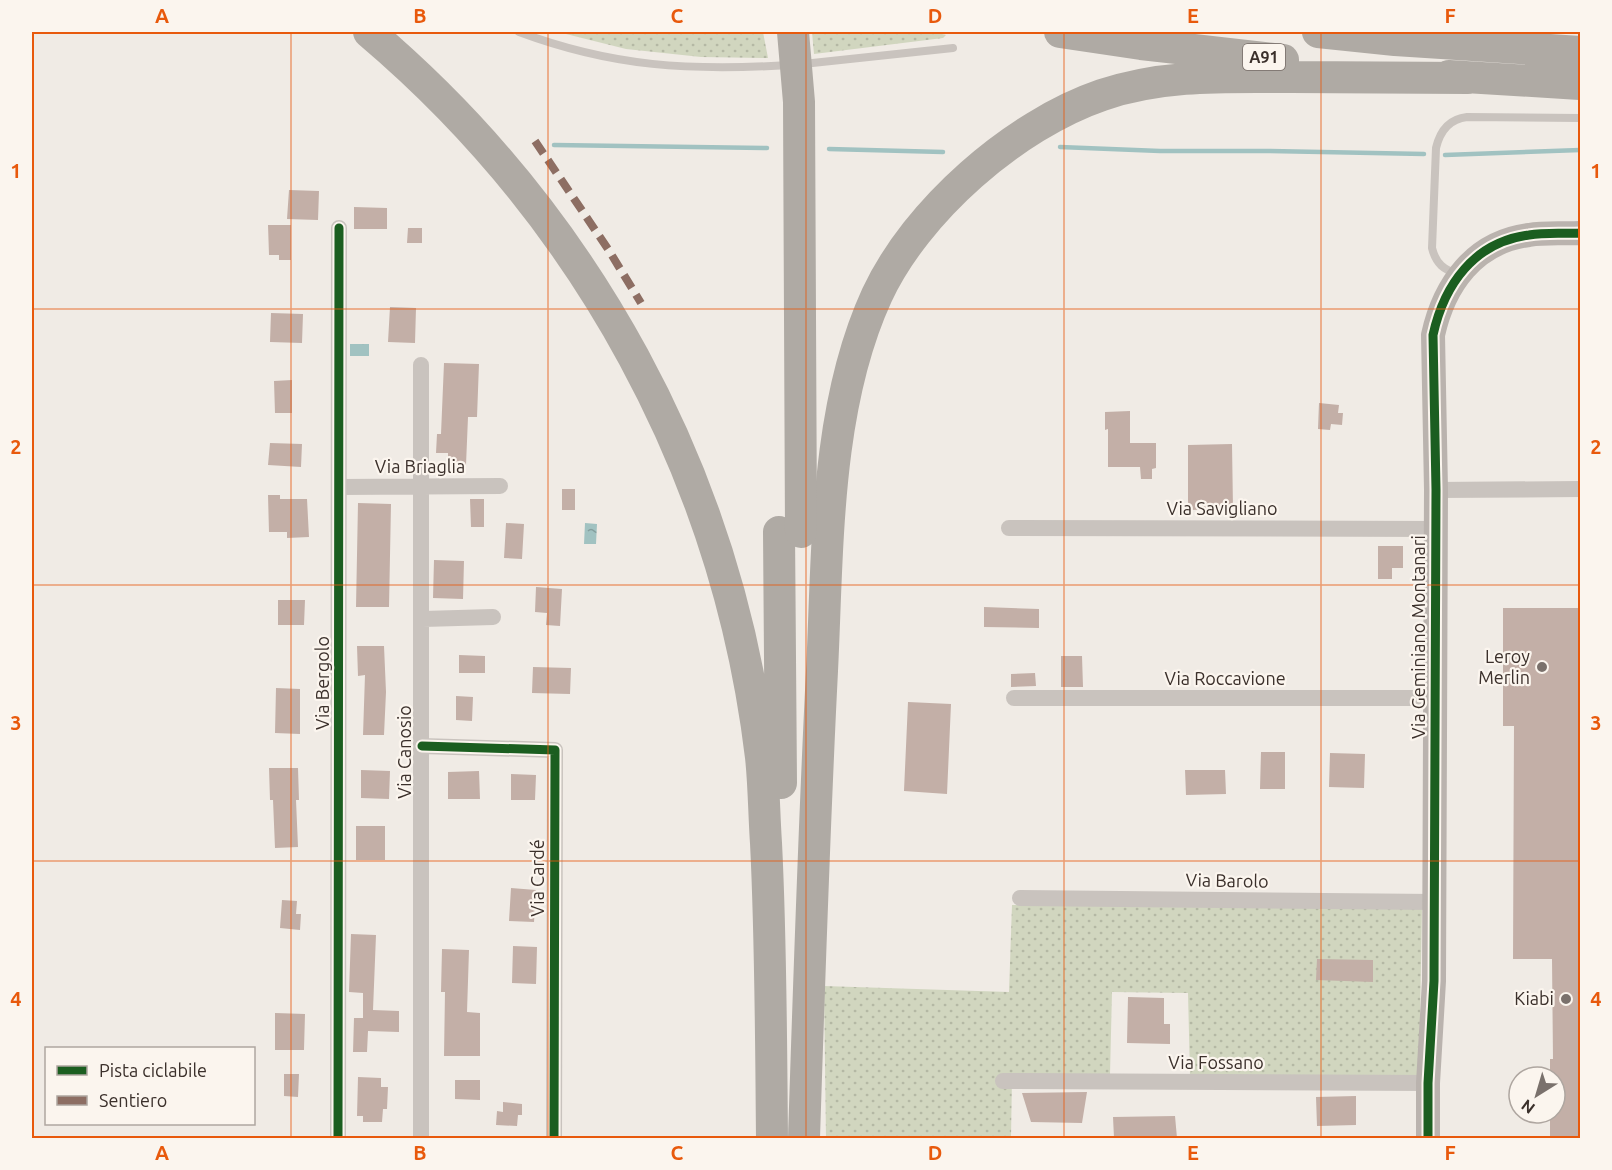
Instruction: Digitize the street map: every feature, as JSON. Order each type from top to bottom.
[{"type":"highway","points":[[369,32],[415,71],[458,114],[498,158],[548,220],[594,288],[629,346],[666,419],[692,482],[718,555],[743,648],[761,758],[769,902],[773,1138]]},
{"type":"highway","points":[[772,32],[779,129],[803,1138]]},
{"type":"highway","points":[[773,1138],[782,937],[799,102],[793,32]]},
{"type":"highway","name":"A91","points":[[1060,32],[1141,44],[1344,67],[1468,78],[1581,84]]},
{"type":"highway","points":[[1318,32],[1395,40],[1581,52]]},
{"type":"highway","points":[[803,1138],[831,486],[850,378],[869,315],[892,268],[927,220],[972,174],[1018,139],[1099,96],[1147,83],[1206,77],[1468,78]]},
{"type":"street","name":"Via Bergolo","points":[[338,1138],[339,228]]},
{"type":"street","name":"Via Geminiano Montanari","points":[[1428,1138],[1435,902],[1436,490],[1433,335],[1438,312],[1448,290],[1459,274],[1474,259],[1516,237],[1534,234],[1581,233]]},
{"type":"street","name":"Via Canosio","points":[[421,365],[423,619],[421,1138]]},
{"type":"street","name":"Via Briaglia","points":[[340,487],[500,486]]},
{"type":"street","points":[[1436,490],[1581,489]]},
{"type":"street","name":"Via Savigliano","points":[[1009,528],[1436,529]]},
{"type":"street","points":[[423,619],[493,617]]},
{"type":"street","name":"Via Roccavione","points":[[1014,698],[1436,698]]},
{"type":"street","name":"Via Cardé","points":[[422,746],[555,750],[554,1138]]},
{"type":"street","name":"Via Barolo","points":[[1020,898],[1435,902]]},
{"type":"street","name":"Via Fossano","points":[[1003,1081],[1428,1083]]},
{"type":"lane","points":[[519,32],[589,54],[684,68],[748,68],[828,63],[952,48]]},
{"type":"lane","points":[[1459,274],[1440,266],[1434,257],[1432,248],[1436,148],[1439,136],[1446,126],[1457,119],[1467,117],[1581,118]]},
{"type":"green space","points":[[558,32],[763,32],[768,58],[701,57],[626,49]]},
{"type":"green space","points":[[812,32],[934,32],[946,35],[943,38],[814,54]]},
{"type":"green space","points":[[1012,905],[1422,906],[1419,1077],[1190,1075],[1188,993],[1112,992],[1110,1075],[1012,1077],[1011,1138],[826,1138],[824,986],[1009,992]]},
{"type":"water","points":[[350,344],[369,344],[369,356],[350,356]]},
{"type":"water","points":[[585,523],[597,524],[596,544],[584,544]]},
{"type":"building","points":[[289,190],[319,191],[318,220],[287,219]]},
{"type":"building","points":[[354,207],[387,208],[387,229],[354,229]]},
{"type":"building","points":[[268,225],[291,225],[291,260],[279,260],[279,255],[269,255]]},
{"type":"building","points":[[408,228],[422,228],[422,243],[407,243]]},
{"type":"building","points":[[390,307],[416,308],[415,343],[388,342]]},
{"type":"building","points":[[271,313],[303,314],[302,343],[270,342]]},
{"type":"building","points":[[444,363],[479,364],[477,417],[468,417],[466,465],[448,464],[448,453],[436,453],[437,434],[441,434]]},
{"type":"building","points":[[292,380],[292,413],[275,413],[274,381]]},
{"type":"building","points":[[1319,403],[1339,405],[1338,413],[1343,413],[1342,425],[1331,424],[1330,430],[1318,429]]},
{"type":"building","points":[[1130,411],[1130,443],[1156,443],[1156,468],[1152,469],[1152,479],[1141,479],[1140,467],[1108,467],[1108,429],[1105,430],[1105,412]]},
{"type":"building","points":[[270,443],[302,444],[301,467],[268,465]]},
{"type":"building","points":[[1232,444],[1233,509],[1188,510],[1188,445]]},
{"type":"building","points":[[562,489],[575,489],[575,510],[562,510]]},
{"type":"building","points":[[268,495],[280,495],[280,499],[307,499],[309,537],[287,538],[287,532],[269,532]]},
{"type":"building","points":[[470,499],[484,499],[484,527],[471,527]]},
{"type":"building","points":[[358,503],[391,504],[389,607],[356,607]]},
{"type":"building","points":[[506,523],[524,524],[522,559],[504,558]]},
{"type":"building","points":[[1378,546],[1403,546],[1403,568],[1392,568],[1392,579],[1378,579]]},
{"type":"building","points":[[434,560],[464,561],[463,599],[433,598]]},
{"type":"building","points":[[536,587],[562,589],[560,626],[546,625],[547,613],[535,612]]},
{"type":"building","points":[[278,600],[305,600],[304,625],[278,625]]},
{"type":"building","points":[[984,607],[1039,609],[1039,628],[984,627]]},
{"type":"building","points":[[1503,608],[1581,608],[1581,1138],[1550,1138],[1550,1125],[1567,1125],[1567,1065],[1550,1065],[1550,1059],[1553,1059],[1552,959],[1513,959],[1514,726],[1503,726]]},
{"type":"building","points":[[357,646],[384,646],[386,692],[384,735],[363,735],[365,675],[358,676]]},
{"type":"building","points":[[459,655],[485,656],[485,673],[459,673]]},
{"type":"building","points":[[1061,656],[1082,656],[1083,687],[1061,687]]},
{"type":"building","points":[[533,667],[571,668],[570,694],[532,693]]},
{"type":"building","points":[[1035,673],[1036,686],[1011,687],[1011,674]]},
{"type":"building","points":[[276,688],[300,689],[300,734],[275,733]]},
{"type":"building","points":[[456,696],[473,697],[472,721],[456,720]]},
{"type":"building","points":[[908,702],[951,704],[947,794],[904,791]]},
{"type":"building","points":[[1261,752],[1285,752],[1285,789],[1260,789]]},
{"type":"building","points":[[1330,753],[1365,754],[1364,788],[1329,787]]},
{"type":"building","points":[[269,768],[298,768],[299,800],[296,800],[298,847],[275,848]]},
{"type":"building","points":[[361,770],[390,771],[389,799],[361,798]]},
{"type":"building","points":[[1185,770],[1225,770],[1226,794],[1186,795]]},
{"type":"building","points":[[479,771],[480,799],[448,799],[448,772]]},
{"type":"building","points":[[511,774],[536,775],[535,800],[511,800]]},
{"type":"building","points":[[356,826],[385,826],[385,860],[356,860]]},
{"type":"building","points":[[511,888],[536,890],[534,922],[509,921]]},
{"type":"building","points":[[282,900],[297,901],[296,914],[301,914],[300,930],[280,928]]},
{"type":"building","points":[[351,934],[376,935],[373,1010],[399,1011],[399,1032],[368,1031],[367,1052],[353,1052],[354,1018],[363,1018],[363,993],[349,992]]},
{"type":"building","points":[[513,946],[537,947],[536,984],[512,983]]},
{"type":"building","points":[[442,949],[469,950],[467,1012],[480,1013],[480,1056],[444,1056],[445,992],[441,992]]},
{"type":"building","points":[[1317,959],[1373,960],[1373,982],[1316,980]]},
{"type":"building","points":[[1128,997],[1164,998],[1164,1024],[1170,1024],[1170,1044],[1127,1043]]},
{"type":"building","points":[[275,1013],[305,1014],[304,1050],[275,1050]]},
{"type":"building","points":[[284,1074],[299,1074],[298,1097],[284,1096]]},
{"type":"building","points":[[358,1077],[381,1078],[381,1087],[388,1087],[387,1109],[383,1109],[382,1122],[363,1122],[363,1116],[357,1116]]},
{"type":"building","points":[[455,1080],[480,1080],[480,1100],[455,1099]]},
{"type":"building","points":[[1087,1092],[1082,1123],[1031,1122],[1022,1093]]},
{"type":"building","points":[[1356,1096],[1356,1125],[1317,1126],[1316,1097]]},
{"type":"building","points":[[503,1102],[522,1104],[522,1115],[518,1115],[517,1126],[496,1125],[497,1111],[503,1112]]},
{"type":"building","points":[[1175,1116],[1177,1138],[1114,1138],[1113,1117]]},
{"type":"waterway","points":[[554,145],[767,148]]},
{"type":"waterway","points":[[1060,147],[1160,151],[1424,154]]},
{"type":"waterway","points":[[829,149],[943,152]]},
{"type":"waterway","points":[[1445,155],[1580,150]]},
{"type":"marked path","points":[[535,141],[608,249],[641,303]]},
{"type":"cycle path","points":[[338,1138],[339,228]]},
{"type":"cycle path","points":[[1428,1138],[1428,1083],[1434,981],[1436,490],[1433,335],[1445,299],[1454,283],[1477,257],[1510,239],[1535,234],[1580,233]]},
{"type":"cycle path","points":[[422,746],[555,750],[554,1138]]},
{"type":"place","name":"Leroy Merlin","points":[[1542,667]]},
{"type":"place","name":"Kiabi","points":[[1566,999]]}]
